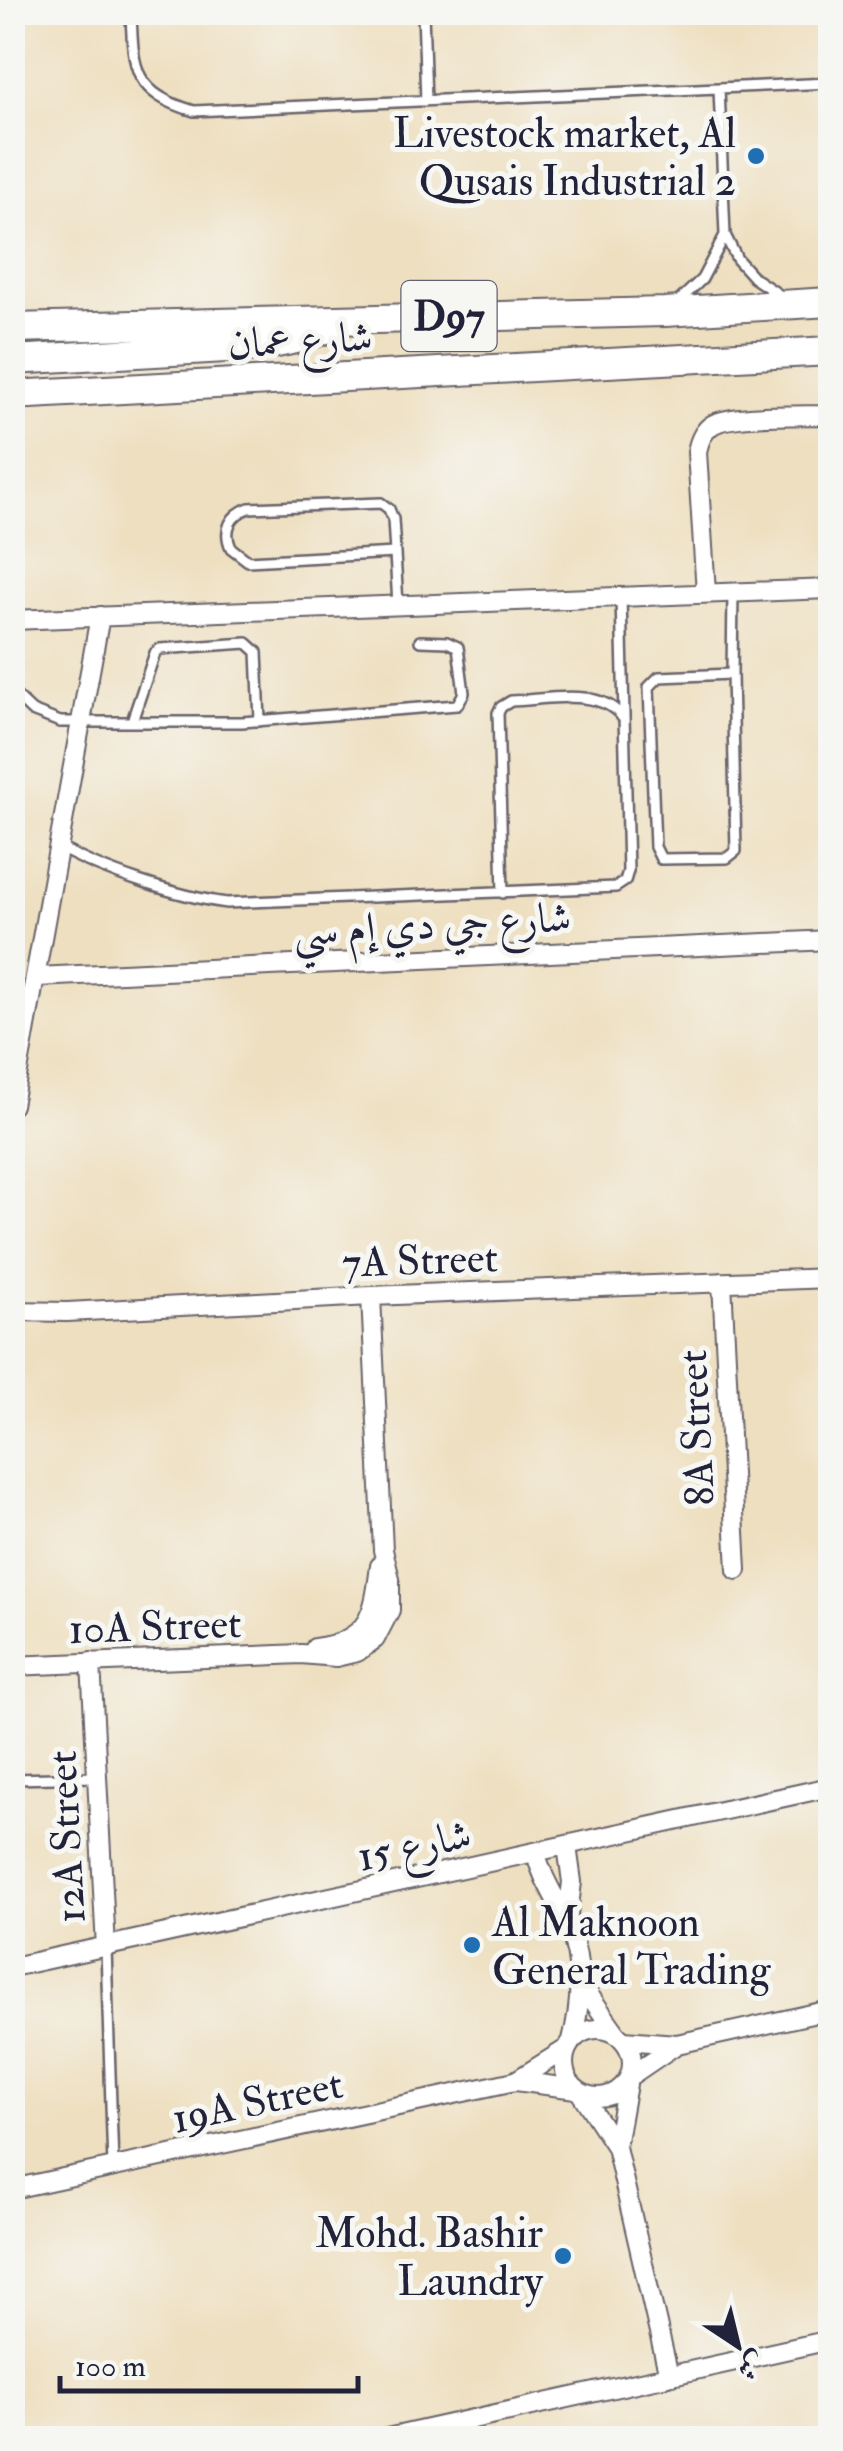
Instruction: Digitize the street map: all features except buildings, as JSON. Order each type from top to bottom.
[{"type":"main road","name":"شارع عمان","points":[[12,328],[665,312],[830,302]]},
{"type":"main road","points":[[12,317],[68,325]]},
{"type":"main road","points":[[12,360],[262,346],[296,340],[355,318]]},
{"type":"main road","name":"شارع عمان","points":[[12,395],[830,351]]},
{"type":"main road","points":[[12,414],[61,404],[89,390]]},
{"type":"street","points":[[706,593],[697,452],[704,433],[730,419],[830,414]]},
{"type":"street","points":[[12,620],[830,588]]},
{"type":"street","points":[[12,1106],[100,616]]},
{"type":"street","name":"شارع جي دي إم سي","points":[[36,976],[830,940]]},
{"type":"street","name":"7A Street","points":[[12,1311],[68,1312],[830,1278]]},
{"type":"street","name":"8A Street","points":[[722,1282],[738,1570]]},
{"type":"street","name":"10A Street","points":[[12,1666],[301,1654],[343,1642],[366,1624],[378,1597],[384,1550],[371,1296]]},
{"type":"street","name":"12A Street","points":[[91,1662],[106,1948]]},
{"type":"street","name":"شارع 15","points":[[12,1967],[830,1788]]},
{"type":"street","points":[[567,1846],[572,1882],[567,1922]]},
{"type":"street","points":[[536,1853],[552,1897],[567,1922],[581,1984],[566,2075],[616,2147],[669,2376]]},
{"type":"street","points":[[581,1984],[632,2057],[616,2147]]},
{"type":"street","points":[[516,2081],[579,2034],[598,2028],[620,2036],[677,2044],[830,2010]]},
{"type":"street","points":[[516,2081],[606,2096],[677,2044]]},
{"type":"street","name":"19A Street","points":[[12,2189],[516,2081]]},
{"type":"street","points":[[387,2438],[830,2340]]},
{"type":"lane","points":[[130,12],[133,63],[143,81],[157,95],[194,111],[830,83]]},
{"type":"lane","points":[[423,12],[426,101]]},
{"type":"lane","points":[[719,88],[725,235],[754,278],[775,294],[799,304]]},
{"type":"lane","points":[[665,312],[702,279],[725,235]]},
{"type":"lane","points":[[394,553],[255,562],[235,554],[227,534],[231,520],[249,508],[376,501],[386,505],[392,514],[398,605]]},
{"type":"lane","points":[[732,674],[658,677],[649,687],[655,847],[661,859],[727,858],[736,850],[733,592]]},
{"type":"lane","points":[[58,848],[192,897],[227,903],[616,887],[625,881],[628,872],[621,596]]},
{"type":"lane","points":[[12,692],[41,716],[60,722],[260,720],[457,705],[464,693],[458,647],[448,642],[420,641]]},
{"type":"lane","points":[[132,721],[155,652],[247,643],[257,652],[260,720]]},
{"type":"lane","points":[[503,892],[498,713],[501,707],[511,701],[598,698],[624,720]]},
{"type":"lane","points":[[12,1779],[97,1777]]},
{"type":"lane","points":[[106,1948],[113,2166]]},
{"type":"place","name":"Livestock market, Al Qusais Industrial 2","points":[[756,156]]},
{"type":"place","name":"Al Maknoon General Trading","points":[[472,1945]]},
{"type":"place","name":"Mohd. Bashir Laundry","points":[[563,2256]]}]
